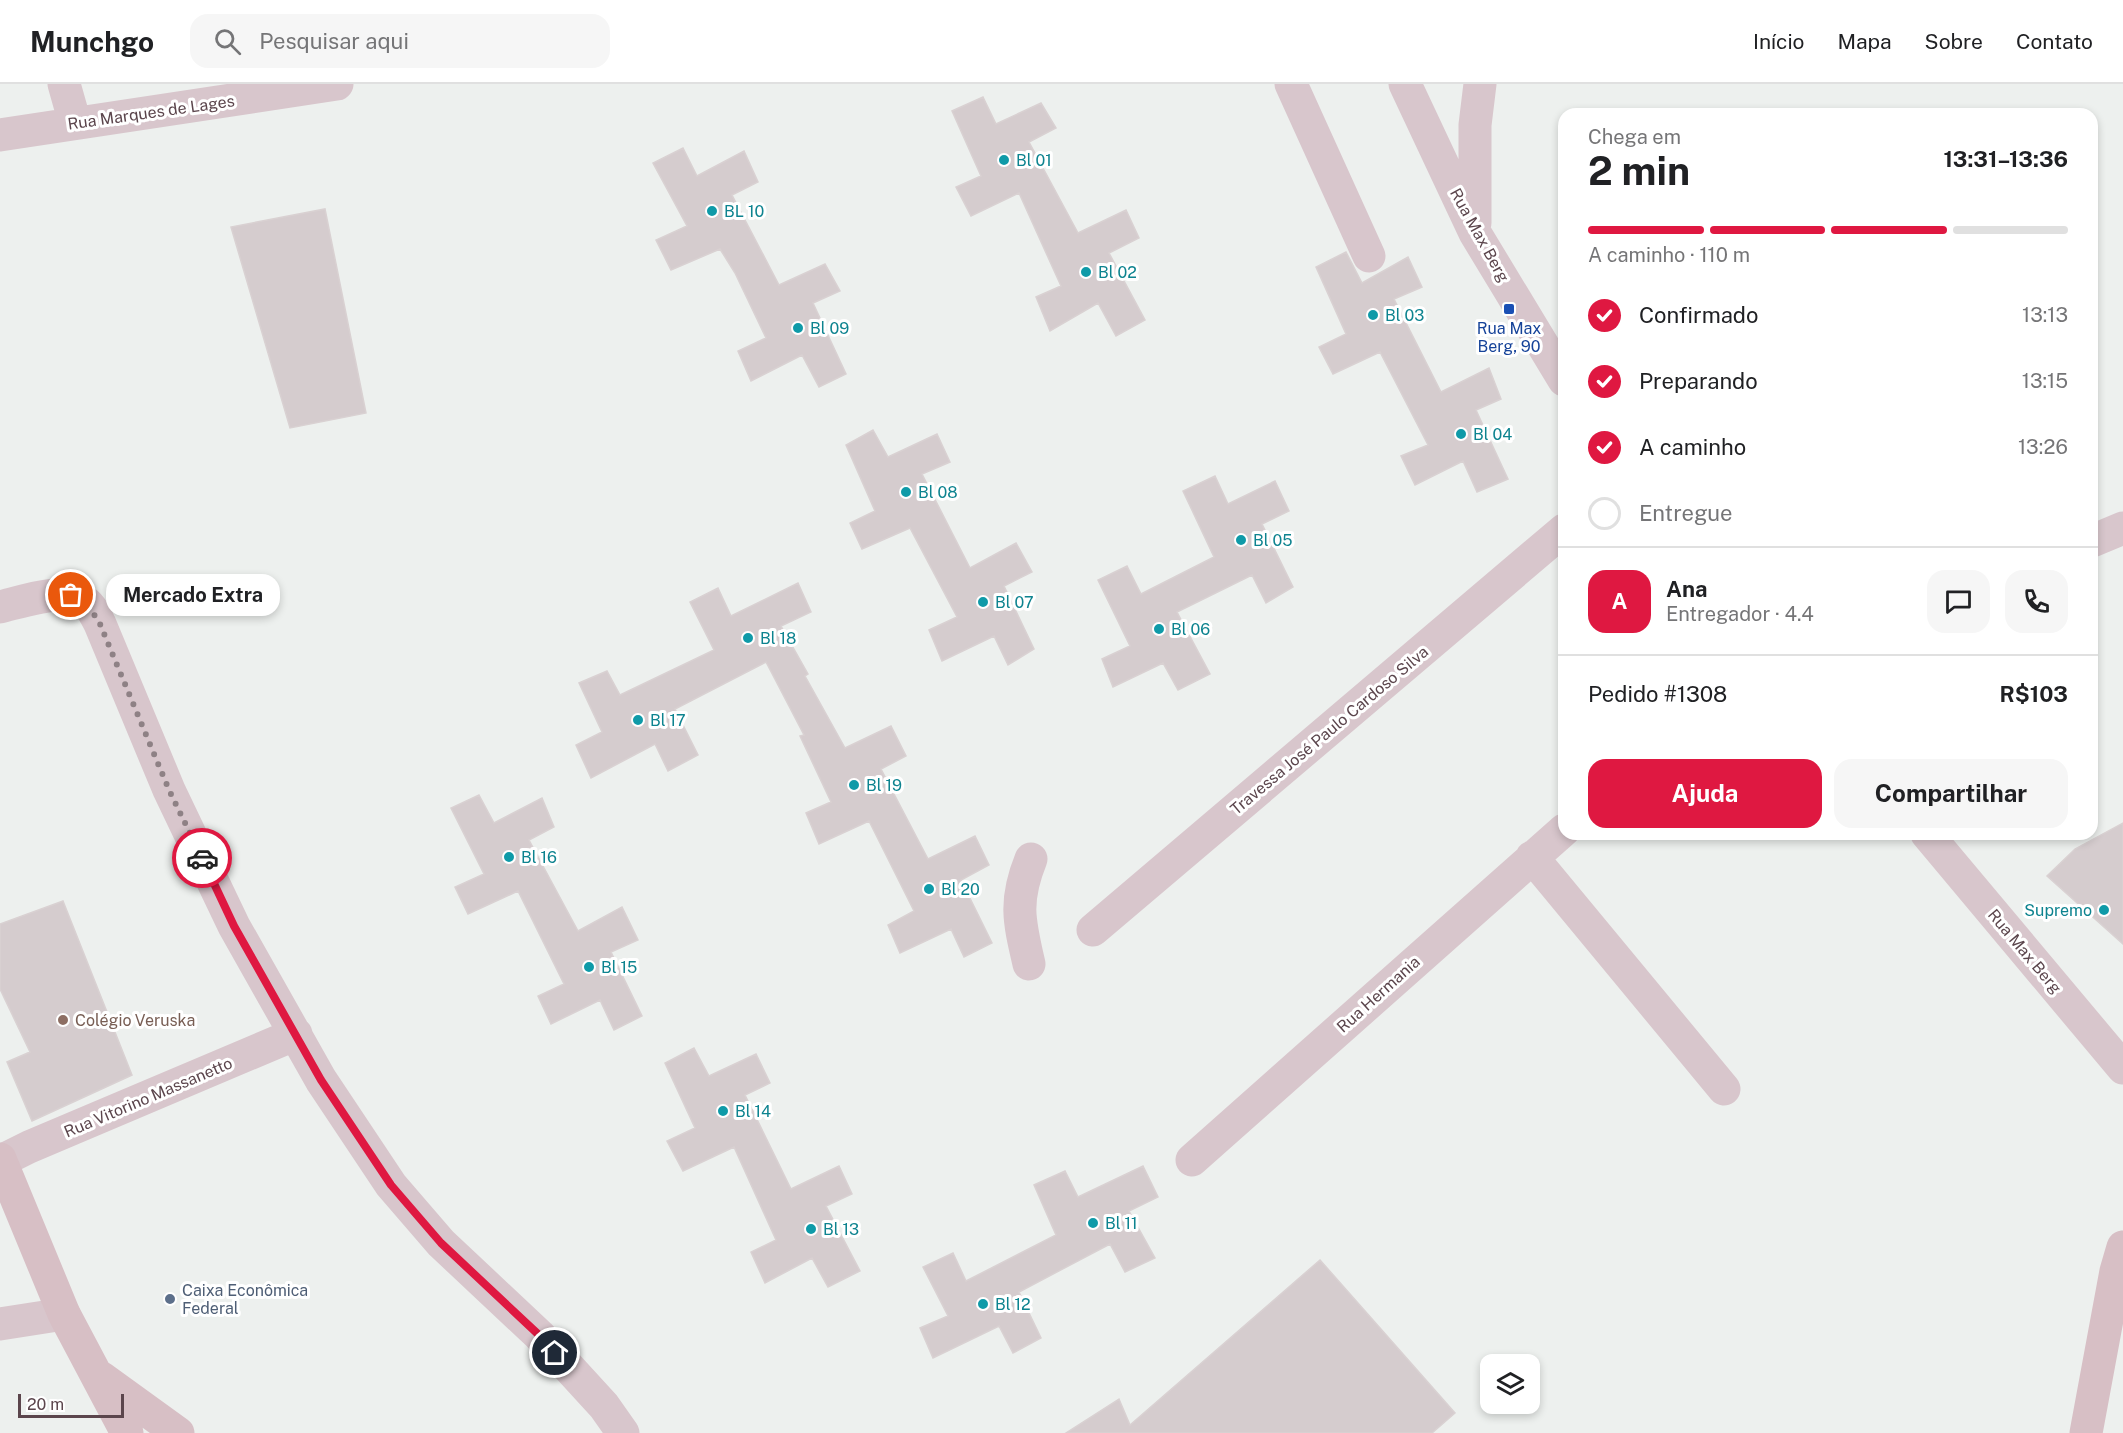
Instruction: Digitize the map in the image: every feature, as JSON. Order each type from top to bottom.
[{"type":"main road","points":[[0,1160],[64,1314],[127,1433]]},
{"type":"main road","points":[[2086,1433],[2121,1266]]},
{"type":"main road","points":[[94,1372],[178,1433]]},
{"type":"street","points":[[64,84],[75,123]]},
{"type":"street","name":"Rua Marques de Lages","points":[[0,135],[75,123],[202,94],[337,84]]},
{"type":"street","points":[[1291,84],[1369,256]]},
{"type":"street","name":"Rua Max Berg","points":[[1405,84],[1475,233],[1558,370]]},
{"type":"street","points":[[1475,233],[1475,125],[1480,84]]},
{"type":"street","points":[[2098,538],[2123,528]]},
{"type":"street","name":"Travessa José Paulo Cardoso Silva","points":[[1093,930],[1558,535]]},
{"type":"street","points":[[0,607],[50,596],[71,595],[86,602],[100,624],[169,790],[234,926],[321,1080],[391,1185],[441,1243],[539,1335],[604,1406],[623,1433]]},
{"type":"street","name":"Rua Hermania","points":[[1192,1160],[1558,835]]},
{"type":"street","name":"Rua Max Berg","points":[[1932,840],[2123,1068]]},
{"type":"street","points":[[1532,857],[1725,1089]]},
{"type":"street","points":[[1029,964],[1018,906],[1023,878],[1031,859]]},
{"type":"street","name":"Rua Vitorino Massanetto","points":[[0,1160],[296,1034]]},
{"type":"street","points":[[0,1324],[64,1314]]},
{"type":"building","points":[[983,97],[996,124],[1041,103],[1056,128],[1029,142],[1078,233],[1126,210],[1139,238],[1109,253],[1145,320],[1116,336],[1098,303],[1050,331],[1036,297],[1061,286],[1019,193],[971,216],[956,187],[981,176],[952,111]]},
{"type":"building","points":[[683,148],[697,176],[744,151],[758,182],[732,195],[779,285],[825,264],[840,291],[813,303],[846,374],[819,387],[802,355],[751,381],[738,351],[766,338],[735,273],[720,249],[671,270],[656,240],[687,226],[653,163]]},
{"type":"building","points":[[325,209],[366,413],[290,428],[231,227]]},
{"type":"building","points":[[1346,252],[1362,283],[1408,257],[1422,287],[1394,299],[1441,392],[1489,368],[1501,399],[1476,410],[1508,479],[1477,492],[1463,461],[1415,485],[1401,456],[1428,445],[1380,352],[1333,374],[1319,347],[1346,334],[1316,267]]},
{"type":"building","points":[[873,430],[888,457],[937,434],[950,462],[922,474],[970,568],[1016,543],[1032,572],[1004,586],[1034,649],[1008,665],[994,636],[942,661],[929,630],[957,617],[910,528],[862,549],[850,523],[875,511],[846,445]]},
{"type":"building","points":[[1215,476],[1228,504],[1275,481],[1289,511],[1262,524],[1293,587],[1266,603],[1252,575],[1177,612],[1210,674],[1178,690],[1163,663],[1113,687],[1102,659],[1130,646],[1098,580],[1127,566],[1141,594],[1214,557],[1183,491]]},
{"type":"building","points":[[798,583],[811,612],[781,626],[808,674],[805,676],[845,748],[891,726],[906,756],[881,769],[928,859],[975,836],[989,865],[961,880],[992,943],[964,957],[951,929],[900,953],[888,925],[914,911],[869,821],[819,844],[806,813],[831,802],[800,736],[804,735],[766,662],[675,709],[698,755],[668,771],[655,744],[591,778],[576,745],[602,732],[579,683],[607,671],[620,695],[714,650],[690,602],[718,588],[731,616]]},
{"type":"building","points":[[479,795],[494,823],[542,798],[554,827],[529,840],[578,931],[622,907],[638,940],[611,952],[642,1016],[614,1030],[600,1000],[551,1024],[538,996],[564,984],[518,891],[468,914],[455,887],[484,874],[451,808]]},
{"type":"building","name":"Supremo","points":[[2123,823],[2123,944],[2047,876],[2075,849],[2092,840],[2098,840],[2098,837]]},
{"type":"building","name":"Colégio Veruska","points":[[63,901],[132,1075],[32,1121],[7,1062],[30,1052],[0,989],[0,924]]},
{"type":"building","points":[[694,1048],[709,1076],[756,1054],[770,1083],[745,1095],[791,1189],[839,1166],[852,1194],[826,1206],[860,1271],[828,1287],[812,1258],[765,1283],[751,1252],[776,1240],[734,1147],[683,1171],[667,1141],[695,1128],[665,1063]]},
{"type":"building","points":[[1143,1166],[1158,1197],[1129,1211],[1155,1258],[1125,1272],[1110,1244],[1019,1292],[1041,1338],[1013,1353],[999,1326],[933,1358],[920,1328],[948,1316],[923,1267],[953,1253],[966,1281],[1056,1235],[1034,1185],[1065,1171],[1078,1197]]},
{"type":"building","points":[[1320,1260],[1455,1413],[1432,1433],[1066,1433],[1119,1399],[1130,1425]]},
{"type":"way so far","points":[[71,595],[86,602],[100,624],[169,790],[202,858]]},
{"type":"place","name":"Bl 01","points":[[1004,160]]},
{"type":"place","name":"BL 10","points":[[712,211]]},
{"type":"place","name":"Bl 02","points":[[1086,272]]},
{"type":"place","name":"Rua Max Berg, 90","points":[[1509,309]]},
{"type":"place","name":"Bl 03","points":[[1373,315]]},
{"type":"place","name":"Bl 09","points":[[798,328]]},
{"type":"place","name":"Bl 04","points":[[1461,434]]},
{"type":"place","name":"Bl 08","points":[[906,492]]},
{"type":"place","name":"Bl 05","points":[[1241,540]]},
{"type":"place","name":"Mercado Extra","points":[[71,595]]},
{"type":"place","name":"Bl 07","points":[[983,602]]},
{"type":"place","name":"Bl 06","points":[[1159,629]]},
{"type":"place","name":"Bl 18","points":[[748,638]]},
{"type":"place","name":"Bl 17","points":[[638,720]]},
{"type":"place","name":"Bl 19","points":[[854,785]]},
{"type":"place","name":"Bl 16","points":[[509,857]]},
{"type":"place","name":"Bl 20","points":[[929,889]]},
{"type":"place","name":"Supremo","points":[[2104,910]]},
{"type":"place","name":"Bl 15","points":[[589,967]]},
{"type":"place","name":"Colégio Veruska","points":[[63,1020]]},
{"type":"place","name":"Bl 14","points":[[723,1111]]},
{"type":"place","name":"Bl 11","points":[[1093,1223]]},
{"type":"place","name":"Bl 13","points":[[811,1229]]},
{"type":"place","name":"Caixa Econômica Federal","points":[[170,1299]]},
{"type":"place","name":"Bl 12","points":[[983,1304]]},
{"type":"route","points":[[202,858],[234,926],[321,1080],[391,1185],[441,1243],[539,1335],[555,1353]]}]
